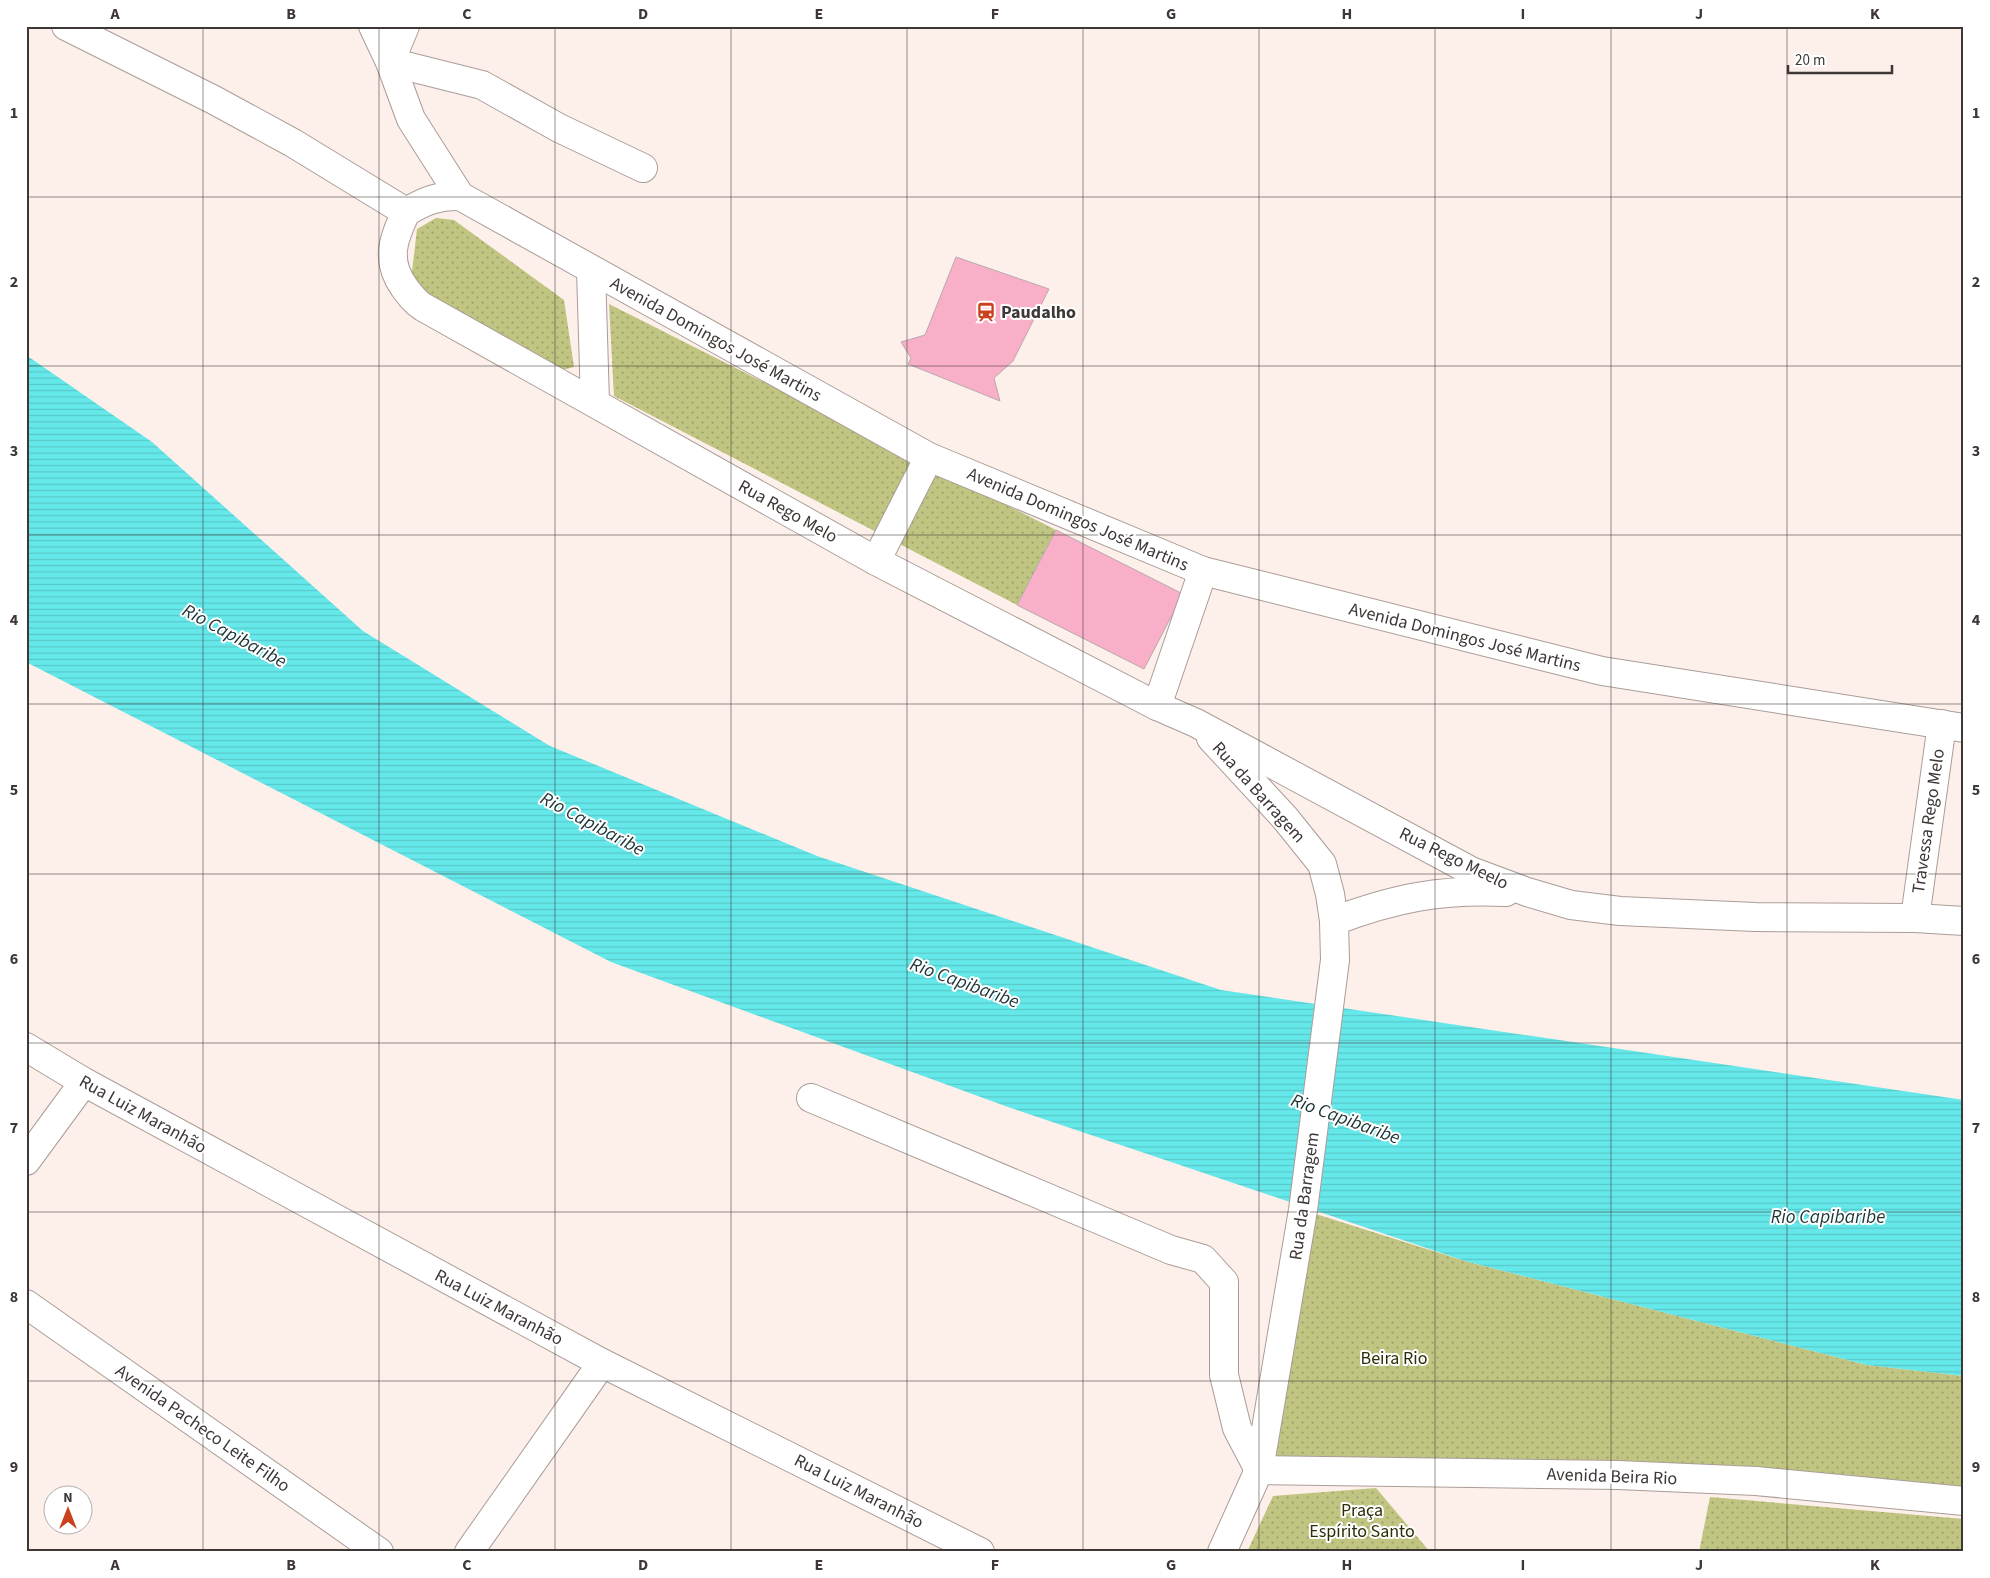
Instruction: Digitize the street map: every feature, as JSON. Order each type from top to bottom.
[{"type":"street","points":[[66,26],[214,100],[285,138],[406,212],[423,202],[442,196],[460,196]]},
{"type":"street","name":"Avenida Domingos José Martins","points":[[373,26],[390,62],[411,119],[460,196],[929,457],[1203,572],[1602,671],[1953,726]]},
{"type":"street","points":[[406,26],[390,62],[482,85],[559,128],[643,168]]},
{"type":"street","name":"Rua Rego Melo","points":[[406,212],[395,236],[393,248],[396,275],[416,303],[876,561],[1157,706],[1196,723]]},
{"type":"street","points":[[590,270],[595,403]]},
{"type":"street","points":[[876,561],[929,457]]},
{"type":"street","points":[[1157,706],[1203,572]]},
{"type":"street","name":"Rua Rego Meelo","points":[[1196,723],[1471,871],[1527,892],[1571,904],[1620,911],[1755,917],[1915,918],[1964,921]]},
{"type":"street","name":"Rua da Barragem","points":[[1196,723],[1280,812],[1322,864],[1330,894],[1334,921],[1335,960],[1303,1210],[1259,1470],[1222,1552]]},
{"type":"street","name":"Travessa Rego Melo","points":[[1915,918],[1953,726]]},
{"type":"street","points":[[1334,921],[1372,906],[1420,895],[1464,890],[1527,892]]},
{"type":"street","name":"Rua Luiz Maranhão","points":[[26,1047],[84,1082],[602,1362],[980,1552]]},
{"type":"street","points":[[26,1161],[84,1082]]},
{"type":"street","points":[[811,1098],[1171,1250],[1203,1259],[1224,1282],[1224,1375],[1238,1428],[1259,1470]]},
{"type":"street","name":"Avenida Pacheco Leite Filho","points":[[26,1304],[379,1552]]},
{"type":"street","points":[[469,1552],[602,1362]]},
{"type":"street","name":"Avenida Beira Rio","points":[[1259,1470],[1618,1475],[1756,1481],[1964,1501]]},
{"type":"green space","points":[[436,218],[454,220],[564,300],[574,367],[558,371],[418,303],[412,272],[417,229]]},
{"type":"green space","points":[[609,304],[1056,530],[1017,605],[614,396]]},
{"type":"green space","name":"Beira Rio","points":[[1303,1210],[1465,1261],[1867,1365],[1964,1376],[1964,1504],[1259,1470]]},
{"type":"green space","name":"Praça Espírito Santo","points":[[1376,1488],[1430,1552],[1247,1552],[1273,1496]]},
{"type":"green space","points":[[1710,1497],[1964,1519],[1964,1552],[1699,1552]]},
{"type":"green space","points":[[1868,1545],[1943,1552],[1868,1552]]},
{"type":"water","name":"Rio Capibaribe","points":[[26,355],[152,442],[363,631],[550,746],[817,856],[1221,990],[1964,1100],[1964,1376],[1867,1365],[1465,1261],[1008,1107],[611,962],[26,662]]},
{"type":"building","name":"Paudalho","points":[[956,257],[1049,289],[1013,361],[994,378],[1000,401],[908,364],[911,358],[901,342],[925,335]]},
{"type":"building","points":[[1056,530],[1183,594],[1144,669],[1017,605]]},
{"type":"place","name":"Paudalho","points":[[986,312]]}]
